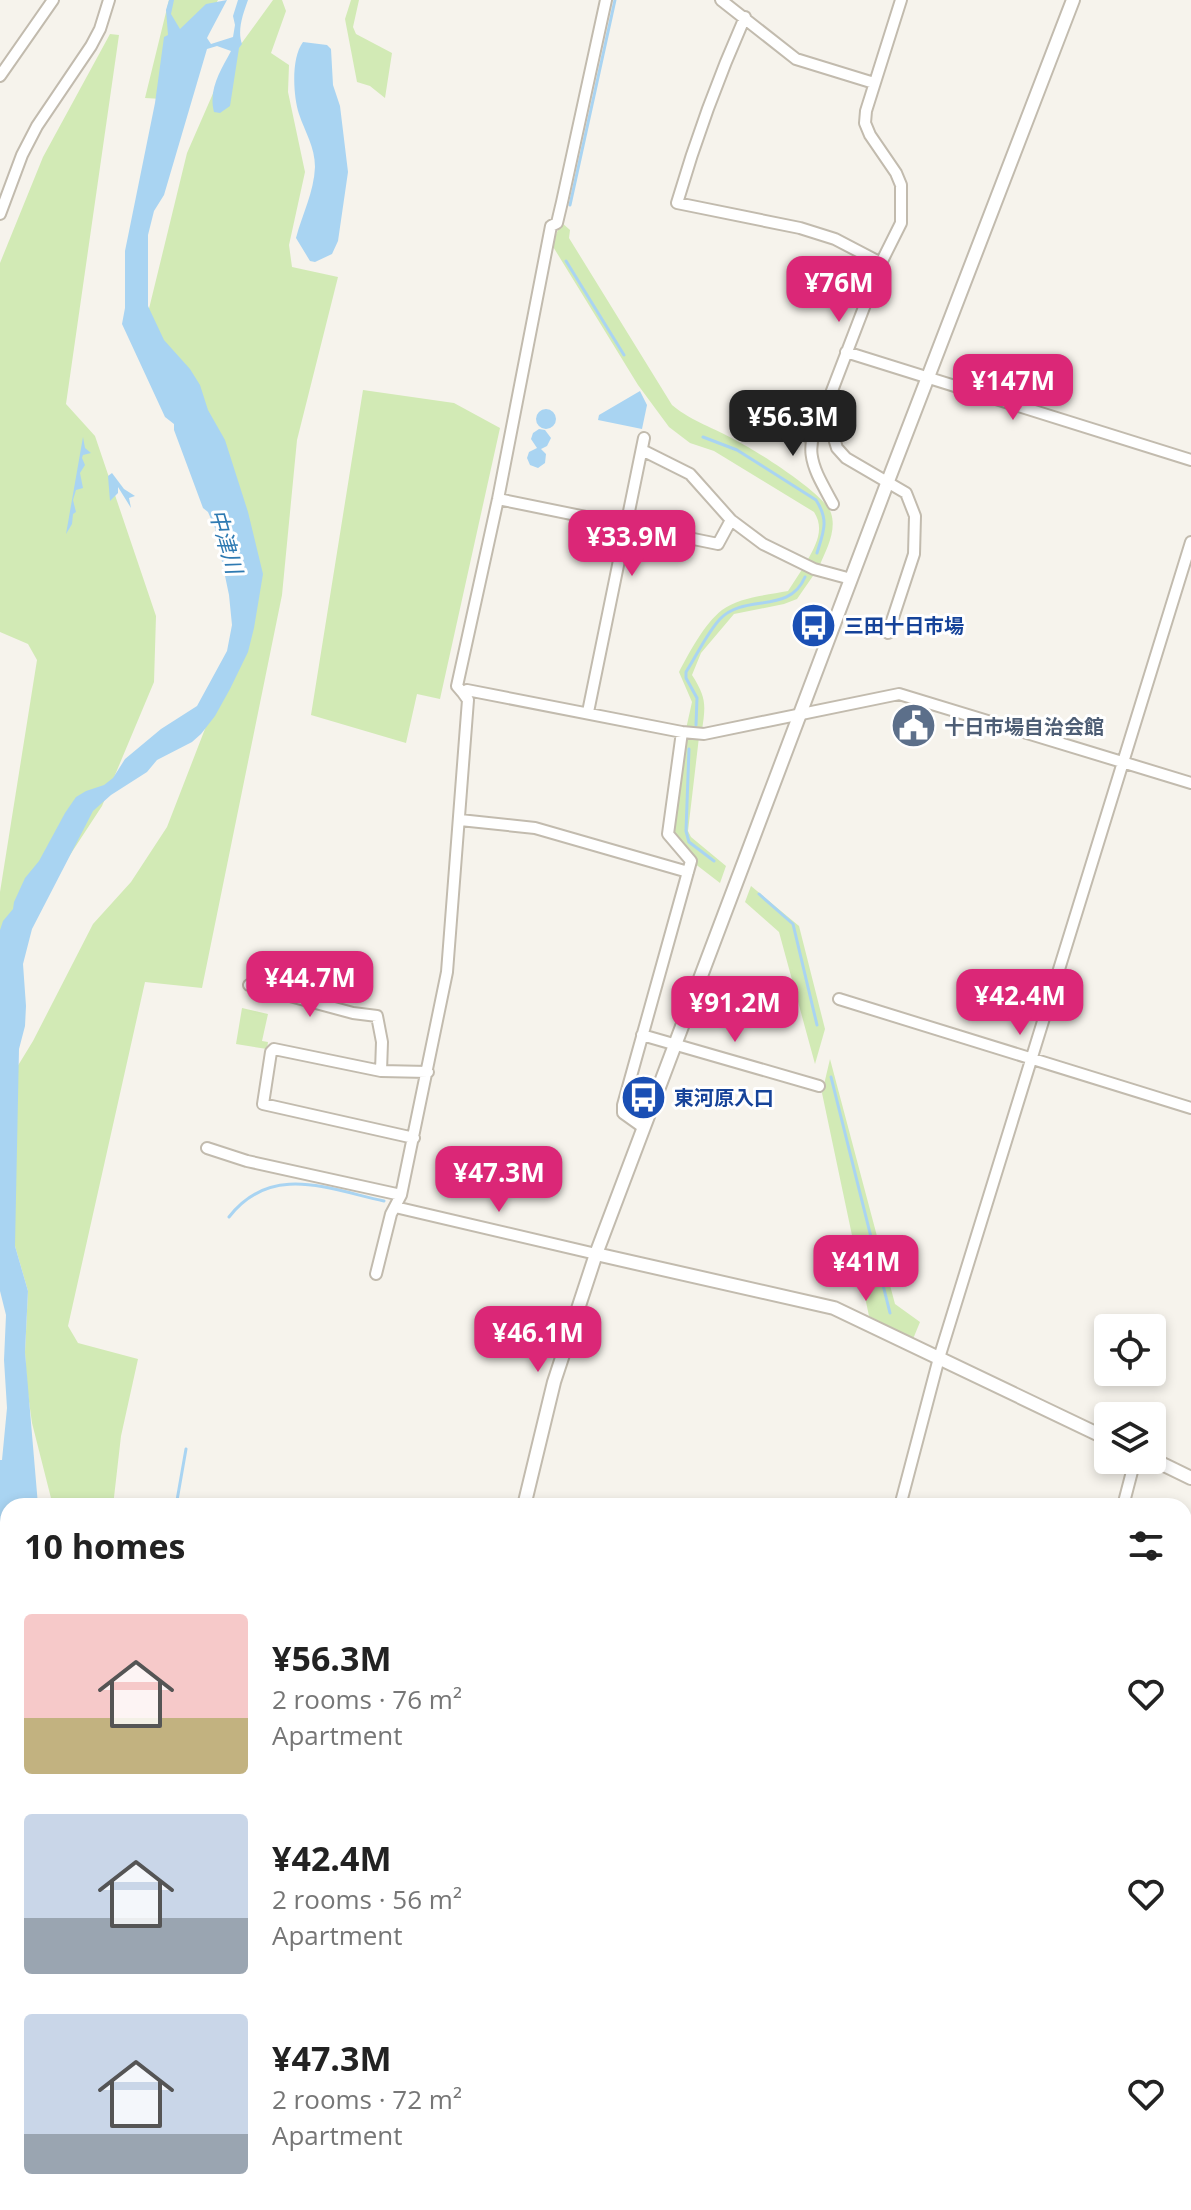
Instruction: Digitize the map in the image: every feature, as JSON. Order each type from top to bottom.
[{"type":"street","points":[[0,76],[53,0]]},
{"type":"street","points":[[0,214],[17,167],[37,126],[91,46],[109,0]]},
{"type":"street","points":[[376,1274],[401,1195],[447,972],[468,700],[457,686],[498,499],[551,226],[557,223],[606,0]]},
{"type":"street","points":[[721,0],[796,59],[874,83]]},
{"type":"street","points":[[833,504],[812,466],[809,449],[881,263],[901,223],[901,185],[865,123],[874,83],[901,0]]},
{"type":"street","points":[[526,1498],[554,1382],[596,1254],[1073,0]]},
{"type":"street","points":[[745,17],[696,136],[677,203],[800,228],[835,239],[881,263]]},
{"type":"street","points":[[846,352],[1191,460]]},
{"type":"street","points":[[825,409],[837,448],[846,458],[906,493],[915,516],[914,554],[888,633]]},
{"type":"street","points":[[767,413],[812,439]]},
{"type":"street","points":[[588,712],[644,438]]},
{"type":"street","points":[[642,450],[690,474],[731,520],[763,544],[814,569],[851,579]]},
{"type":"street","points":[[498,499],[718,544],[731,520]]},
{"type":"street","points":[[902,1498],[939,1358],[1191,542]]},
{"type":"street","points":[[463,693],[467,690],[704,734],[899,694],[1191,783]]},
{"type":"street","points":[[644,1128],[623,1113],[623,1105],[691,861],[668,834],[682,732]]},
{"type":"street","points":[[460,820],[535,828],[688,872]]},
{"type":"street","points":[[249,985],[269,995],[377,1016],[382,1042],[381,1071]]},
{"type":"street","points":[[839,999],[1191,1108]]},
{"type":"street","points":[[642,1035],[819,1086]]},
{"type":"street","points":[[414,1138],[263,1104],[274,1049],[381,1071],[428,1072]]},
{"type":"street","points":[[207,1148],[247,1161],[401,1195]]},
{"type":"street","points":[[395,1207],[818,1302],[1094,1432]]},
{"type":"street","points":[[1166,1466],[1191,1478]]},
{"type":"street","points":[[1125,1498],[1131,1474]]},
{"type":"green space","points":[[169,0],[218,0],[162,99],[145,98]]},
{"type":"green space","points":[[273,0],[282,0],[286,11],[271,53],[289,65],[288,92],[305,172],[289,245],[292,267],[338,277],[297,440],[282,595],[202,988],[145,982],[68,1326],[78,1343],[138,1359],[121,1436],[114,1498],[51,1498],[32,1423],[27,1387],[28,1291],[15,1246],[0,1095],[33,1041],[93,924],[131,882],[167,827],[253,605],[146,321],[187,153],[225,66]]},
{"type":"green space","points":[[351,0],[359,0],[353,27],[356,34],[392,53],[385,98],[370,86],[357,82],[345,19]]},
{"type":"green space","points":[[110,34],[119,35],[66,404],[95,436],[156,616],[154,682],[102,806],[0,962],[0,892],[37,660],[28,644],[0,632],[0,263],[43,157]]},
{"type":"green space","points":[[561,222],[570,230],[569,238],[672,405],[774,463],[826,505],[833,527],[819,567],[807,561],[819,531],[814,512],[714,451],[690,443],[669,427],[638,385],[552,245]]},
{"type":"green space","points":[[363,390],[454,403],[500,428],[440,699],[417,694],[406,743],[311,715]]},
{"type":"green space","points":[[803,568],[815,573],[797,599],[734,614],[701,653],[692,675],[704,701],[702,730],[686,729],[692,702],[679,672],[703,631],[722,610],[737,602],[788,591]]},
{"type":"green space","points":[[683,735],[699,737],[688,831],[726,866],[720,883],[694,863],[674,833]]},
{"type":"green space","points":[[751,886],[799,926],[825,1029],[815,1064],[779,932],[745,902]]},
{"type":"green space","points":[[242,1008],[268,1014],[262,1041],[268,1042],[267,1049],[236,1044]]},
{"type":"green space","points":[[830,1059],[895,1304],[920,1322],[913,1339],[869,1316],[822,1093]]},
{"type":"water","name":"中津川","points":[[169,0],[174,0],[171,14],[180,29],[206,4],[227,0],[207,38],[211,44],[233,37],[233,16],[238,0],[248,0],[241,22],[242,44],[230,106],[220,113],[214,112],[213,95],[216,80],[231,51],[217,46],[207,49],[164,195],[154,211],[148,235],[148,306],[164,340],[200,385],[208,410],[225,440],[248,512],[263,574],[248,652],[215,716],[192,742],[157,760],[147,772],[111,795],[93,811],[32,929],[23,964],[26,1006],[19,1049],[15,1246],[28,1291],[25,1352],[37,1498],[0,1498],[0,1460],[7,1408],[4,1360],[6,1315],[0,1291],[0,930],[13,909],[25,878],[39,861],[76,797],[104,785],[113,778],[125,759],[161,729],[197,706],[227,651],[232,625],[215,528],[203,508],[174,424],[165,417],[122,324],[125,251],[155,103],[164,37],[168,35],[166,10]]},
{"type":"water","points":[[303,42],[327,45],[331,49],[333,85],[340,106],[348,172],[338,241],[332,254],[315,262],[310,261],[296,238],[315,167],[312,146],[295,97],[296,57]]},
{"type":"water","points":[[640,391],[647,405],[642,429],[598,420],[599,415]]},
{"type":"water","points":[[546,409],[553,412],[556,419],[553,426],[546,429],[539,426],[536,419],[539,412]]},
{"type":"water","points":[[539,429],[545,430],[551,438],[547,446],[541,449],[546,454],[545,463],[538,468],[530,465],[527,458],[529,452],[537,448],[531,439]]},
{"type":"water","points":[[83,437],[85,448],[91,453],[82,458],[85,465],[80,473],[83,488],[76,490],[73,500],[76,512],[66,534]]},
{"type":"water","points":[[112,473],[124,489],[135,496],[129,498],[131,508],[118,487],[118,493],[110,501],[108,476]]},
{"type":"waterway","points":[[570,205],[615,0]]},
{"type":"waterway","points":[[566,261],[624,355]]},
{"type":"waterway","points":[[703,437],[737,450],[816,500],[823,514],[824,526],[817,553]]},
{"type":"waterway","points":[[696,725],[697,698],[686,672],[706,637],[730,611],[788,596],[798,589],[805,577]]},
{"type":"waterway","points":[[689,749],[686,831],[689,842],[714,861]]},
{"type":"waterway","points":[[759,894],[793,924],[817,1025]]},
{"type":"waterway","points":[[831,1077],[890,1313]]},
{"type":"waterway","points":[[229,1217],[245,1200],[263,1190],[282,1185],[321,1187],[384,1201]]},
{"type":"waterway","points":[[177,1498],[186,1449]]},
{"type":"place","name":"三田十日市場","points":[[813,625]]},
{"type":"place","name":"十日市場自治会館","points":[[913,726]]},
{"type":"place","name":"東河原入口","points":[[643,1097]]}]
